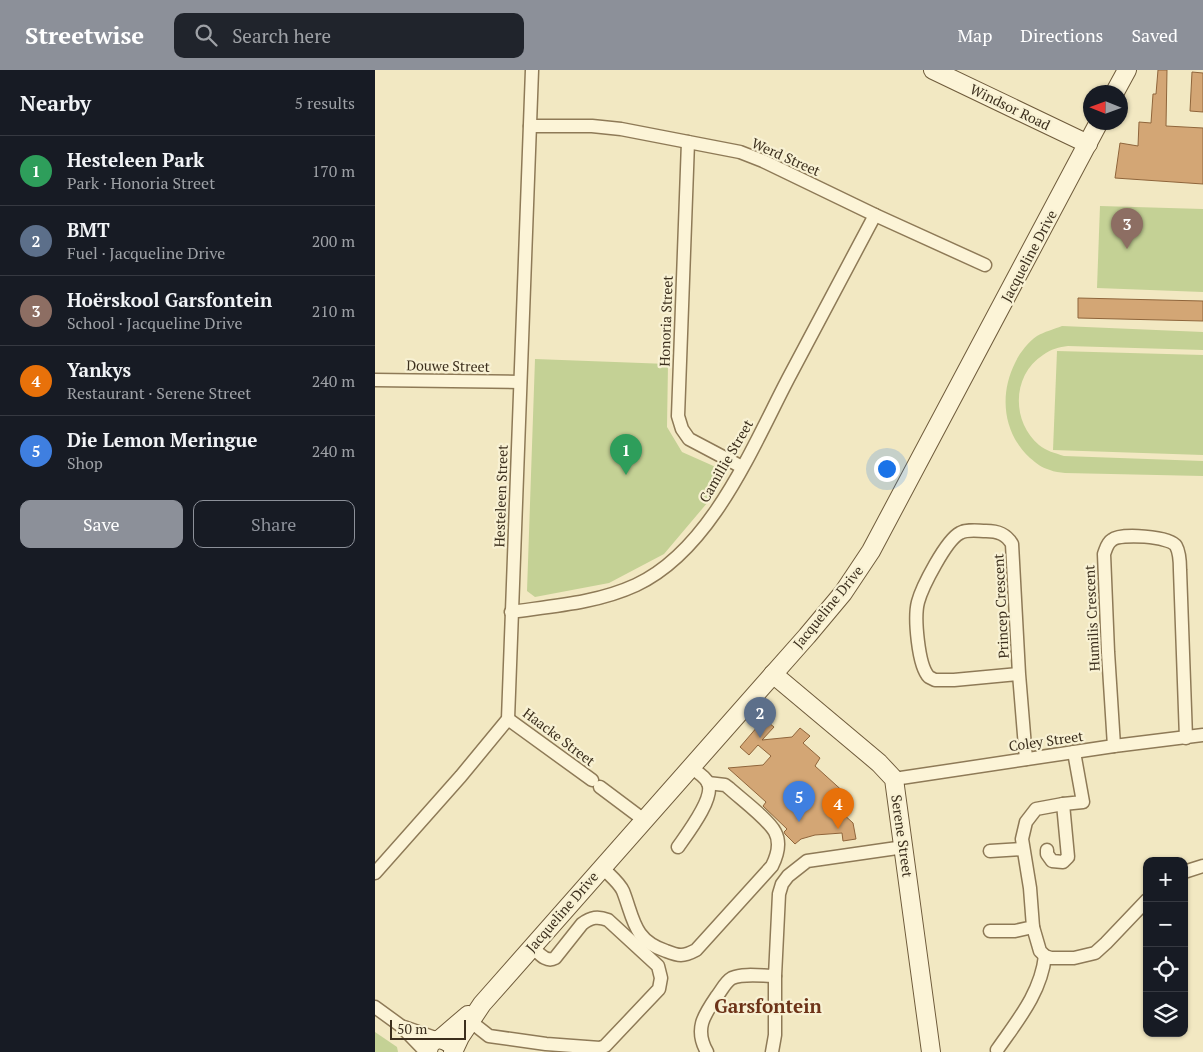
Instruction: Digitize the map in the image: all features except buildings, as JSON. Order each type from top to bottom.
[{"type":"street","name":"Hesteleen Street","points":[[508,718],[533,70]]},
{"type":"street","points":[[1119,85],[1127,70]]},
{"type":"street","name":"Windsor Road","points":[[943,72],[1088,144]]},
{"type":"street","name":"Werd Street","points":[[530,126],[592,126],[621,129],[753,156],[875,215],[985,265]]},
{"type":"street","name":"Jacqueline Drive","points":[[453,1052],[482,1004],[843,593],[871,551],[1095,130]]},
{"type":"street","name":"Honoria Street","points":[[688,142],[678,416],[682,429],[689,439],[741,467]]},
{"type":"street","name":"Camillie Street","points":[[511,612],[593,599],[612,594],[637,584],[674,560],[723,502],[875,215]]},
{"type":"street","name":"Douwe Street","points":[[375,380],[521,382]]},
{"type":"street","name":"Princep Crescent","points":[[1019,674],[942,680],[929,677],[923,668],[916,617],[919,600],[942,553],[949,542],[959,533],[971,531],[997,532],[1009,539],[1012,544],[1014,551],[1019,674],[1026,759]]},
{"type":"street","name":"Humilis Crescent","points":[[1114,746],[1104,554],[1112,540],[1119,537],[1163,539],[1171,541],[1176,546],[1180,570],[1186,738]]},
{"type":"street","name":"Serene Street","points":[[773,674],[894,779],[931,1052]]},
{"type":"street","points":[[375,873],[461,776],[508,718]]},
{"type":"street","name":"Haacke Street","points":[[508,718],[644,820]]},
{"type":"street","name":"Coley Street","points":[[894,779],[1114,746],[1203,735]]},
{"type":"street","points":[[1074,752],[1083,802],[1036,809],[1026,822],[1022,839],[1030,888],[1033,927],[1040,951],[1045,956],[1051,958],[1074,958],[1095,953],[1145,902]]},
{"type":"street","points":[[602,867],[622,889],[628,910],[643,939],[661,950],[685,956],[696,950],[772,866],[778,854],[777,833],[729,788],[725,785],[708,783],[690,766]]},
{"type":"street","points":[[678,846],[700,812],[709,792],[708,783]]},
{"type":"street","points":[[1047,850],[1047,854],[1052,861],[1063,862],[1068,857],[1063,804]]},
{"type":"street","points":[[772,1052],[775,1035],[775,976],[779,894],[782,884],[788,876],[807,860],[904,848]]},
{"type":"street","points":[[990,851],[1023,849]]},
{"type":"street","points":[[1188,871],[1203,866]]},
{"type":"street","points":[[470,1021],[489,1036],[546,1044],[600,1048],[605,1046],[659,989],[660,971],[657,966],[609,920],[601,917],[588,920],[582,924],[552,960],[547,960],[532,947]]},
{"type":"street","points":[[990,931],[1015,931],[1033,927]]},
{"type":"street","points":[[997,1050],[1028,1007],[1042,975],[1045,956]]},
{"type":"street","points":[[707,1052],[701,1040],[701,1020],[727,982],[735,977],[775,976]]},
{"type":"street","name":"Jacqueline Drive","points":[[433,1046],[482,1004]]},
{"type":"street","points":[[375,1007],[433,1046],[448,1041],[453,1048],[453,1052]]},
{"type":"green space","points":[[1100,206],[1203,209],[1203,292],[1097,288]]},
{"type":"green space","points":[[1062,326],[1203,332],[1203,350],[1068,346],[1055,349],[1046,353],[1025,374],[1019,398],[1023,424],[1039,445],[1048,450],[1064,456],[1203,461],[1203,476],[1065,473],[1044,468],[1030,458],[1014,437],[1006,413],[1007,388],[1010,375],[1021,352],[1027,345],[1037,336]]},
{"type":"green space","points":[[1057,351],[1203,355],[1203,455],[1053,450]]},
{"type":"green space","points":[[535,359],[668,364],[667,427],[682,452],[718,468],[722,481],[713,496],[664,554],[609,583],[535,597],[527,591]]},
{"type":"green space","points":[[375,1032],[397,1047],[398,1052],[375,1052]]},
{"type":"place","name":"Hoërskool Garsfontein","points":[[1127,249]]},
{"type":"place","name":"Hesteleen Park","points":[[626,475]]},
{"type":"place","name":"BMT","points":[[760,738]]},
{"type":"place","name":"Die Lemon Meringue","points":[[799,822]]},
{"type":"place","name":"Yankys","points":[[838,829]]},
{"type":"district","name":"Garsfontein","points":[[768,1006]]}]
